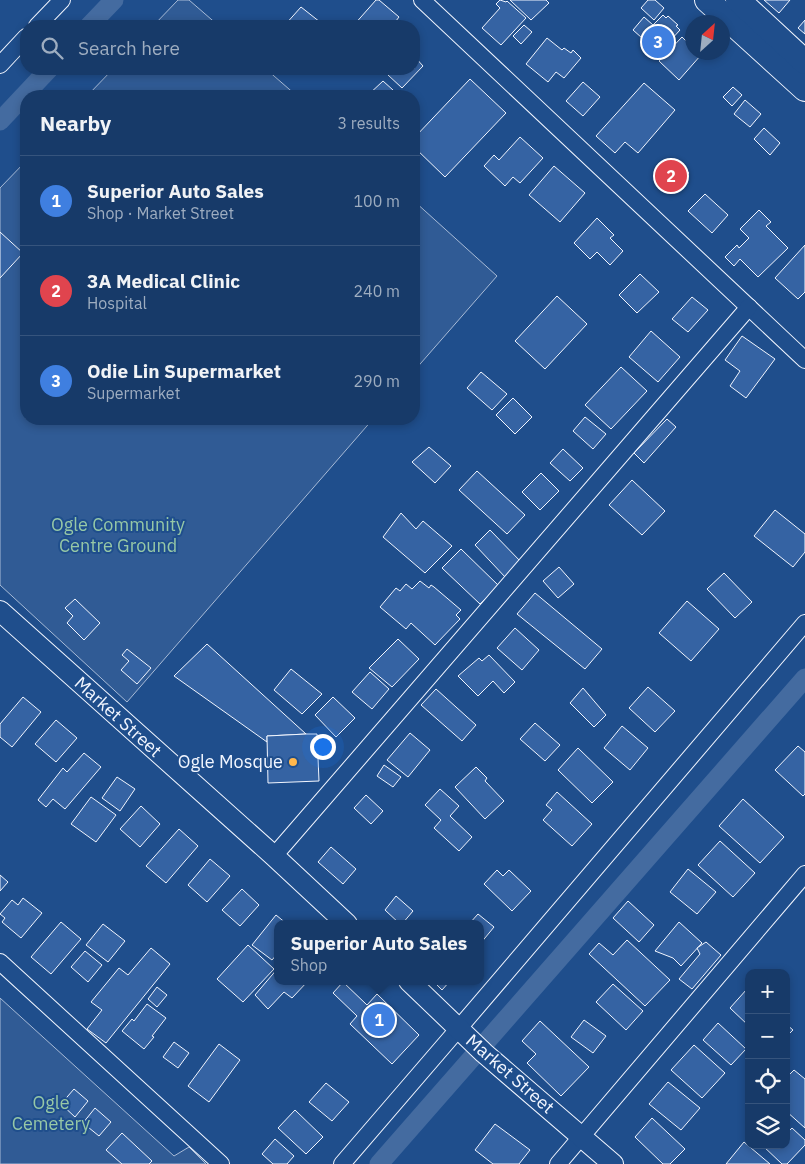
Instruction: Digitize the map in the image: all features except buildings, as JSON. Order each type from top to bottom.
[{"type":"main road","points":[[707,0],[805,89]]},
{"type":"main road","points":[[738,0],[805,62]]},
{"type":"street","points":[[43,20],[62,0]]},
{"type":"street","points":[[422,0],[805,360]]},
{"type":"street","points":[[0,65],[20,43]]},
{"type":"street","points":[[274,856],[749,307]]},
{"type":"street","name":"Market Street","points":[[0,611],[274,856],[343,920]]},
{"type":"street","points":[[342,1164],[463,1032],[805,623]]},
{"type":"street","points":[[558,1164],[805,874]]},
{"type":"street","points":[[0,962],[221,1164]]},
{"type":"street","name":"Market Street","points":[[412,985],[484,1053],[613,1164]]},
{"type":"green space","points":[[178,0],[189,0],[212,20],[159,20]]},
{"type":"green space","points":[[107,75],[273,75],[290,90],[93,90]]},
{"type":"green space","name":"Ogle Community Centre Ground","points":[[20,167],[20,425],[368,425],[127,702],[0,585],[0,188]]},
{"type":"green space","points":[[420,206],[497,276],[420,364]]},
{"type":"green space","name":"Ogle Cemetery","points":[[0,998],[174,1156],[189,1147],[206,1164],[0,1164]]},
{"type":"waterway","points":[[95,20],[114,0]]},
{"type":"waterway","points":[[29,90],[43,75]]},
{"type":"waterway","points":[[0,121],[20,100]]},
{"type":"waterway","points":[[379,1164],[805,678]]},
{"type":"place","name":"Odie Lin Supermarket","points":[[658,42]]},
{"type":"place","name":"3A Medical Clinic","points":[[671,176]]},
{"type":"place","name":"Ogle Mosque","points":[[293,762]]},
{"type":"place","name":"Superior Auto Sales","points":[[379,1020]]}]
